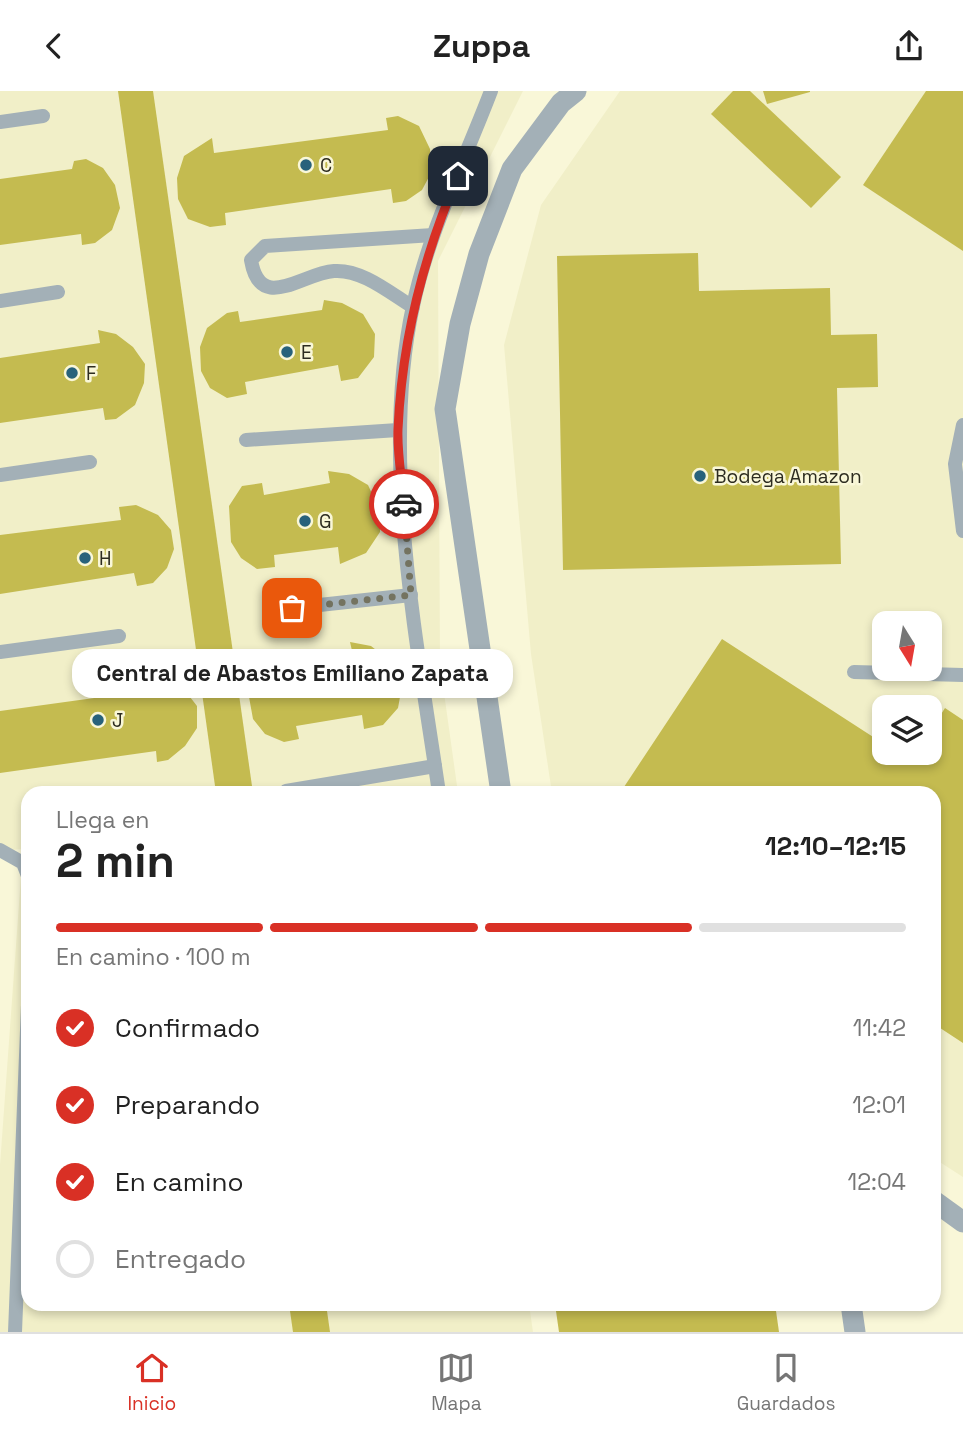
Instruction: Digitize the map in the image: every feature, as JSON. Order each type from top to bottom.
[{"type":"street","points":[[500,786],[445,409],[460,324],[472,278],[512,169],[561,103],[576,91]]},
{"type":"street","points":[[941,1206],[963,1222]]},
{"type":"street","points":[[852,1311],[855,1332]]},
{"type":"lane","points":[[438,786],[411,595],[398,430],[412,307],[433,235],[491,91]]},
{"type":"lane","points":[[0,122],[43,116]]},
{"type":"lane","points":[[412,307],[363,277],[334,271],[282,287],[263,286],[254,278],[251,260],[264,246],[433,235]]},
{"type":"lane","points":[[0,301],[58,292]]},
{"type":"lane","points":[[963,425],[955,464],[963,531]]},
{"type":"lane","points":[[246,440],[398,430]]},
{"type":"lane","points":[[0,475],[90,462]]},
{"type":"lane","points":[[292,608],[411,595]]},
{"type":"lane","points":[[0,652],[119,636]]},
{"type":"lane","points":[[854,672],[963,675]]},
{"type":"lane","points":[[316,786],[435,766]]},
{"type":"lane","points":[[0,851],[21,862]]},
{"type":"lane","points":[[15,1332],[21,1181]]},
{"type":"shaded area","points":[[0,91],[523,91],[438,261],[440,664],[457,786],[21,786],[21,849],[0,851]]},
{"type":"shaded area","points":[[620,91],[963,91],[963,1177],[941,1163],[941,786],[551,786],[531,654],[504,345],[541,205]]},
{"type":"shaded area","points":[[21,876],[21,1311],[530,1311],[533,1332],[0,1332],[0,1165]]},
{"type":"building","points":[[118,91],[153,91],[252,786],[215,786]]},
{"type":"building","points":[[733,91],[750,91],[841,177],[811,208],[711,114]]},
{"type":"building","points":[[763,91],[810,91],[810,92],[767,104]]},
{"type":"building","points":[[926,91],[963,91],[963,251],[863,185]]},
{"type":"building","name":"C","points":[[398,116],[419,126],[430,149],[431,173],[422,190],[406,201],[393,203],[391,189],[225,213],[226,225],[210,227],[188,219],[178,199],[177,178],[184,156],[212,138],[214,153],[388,130],[386,118]]},
{"type":"building","points":[[86,159],[103,168],[115,185],[120,208],[112,230],[95,243],[82,245],[81,234],[0,245],[0,179],[72,169],[74,161]]},
{"type":"building","name":"Bodega Amazon","points":[[698,253],[699,291],[830,288],[831,335],[877,334],[878,387],[837,388],[841,564],[563,570],[557,256]]},
{"type":"building","name":"E","points":[[324,300],[342,303],[363,314],[375,334],[374,357],[358,378],[341,381],[338,365],[245,382],[247,394],[227,398],[210,388],[201,371],[200,347],[207,328],[227,313],[238,311],[240,322],[322,310]]},
{"type":"building","name":"F","points":[[98,330],[116,334],[133,347],[145,364],[144,383],[135,405],[116,419],[105,420],[103,408],[0,423],[0,358],[100,343]]},
{"type":"building","name":"G","points":[[328,471],[349,474],[368,485],[380,511],[380,532],[366,553],[340,564],[338,547],[274,555],[275,567],[257,569],[241,558],[231,542],[229,506],[242,486],[262,483],[264,495],[330,483]]},
{"type":"building","name":"H","points":[[136,505],[158,515],[171,530],[174,549],[167,568],[153,583],[137,586],[134,573],[0,594],[0,535],[121,520],[119,507]]},
{"type":"building","points":[[722,639],[872,736],[872,765],[942,765],[942,713],[945,708],[963,720],[963,1043],[941,1029],[941,786],[625,786]]},
{"type":"building","points":[[350,642],[371,646],[394,664],[402,686],[398,708],[383,725],[364,729],[362,715],[296,726],[299,739],[284,742],[265,734],[253,719],[249,697],[261,666],[274,652],[290,649],[293,666],[353,655]]},
{"type":"building","name":"J","points":[[164,676],[183,688],[197,706],[197,728],[185,746],[168,760],[157,762],[156,751],[0,773],[0,711],[152,690],[150,678]]},
{"type":"building","points":[[290,1311],[327,1311],[330,1332],[293,1332]]},
{"type":"building","points":[[556,1311],[776,1311],[779,1332],[559,1332]]},
{"type":"way so far","points":[[292,608],[411,595],[404,504]]},
{"type":"place","name":"C","points":[[306,165]]},
{"type":"place","name":"E","points":[[287,352]]},
{"type":"place","name":"F","points":[[72,373]]},
{"type":"place","name":"Bodega Amazon","points":[[700,476]]},
{"type":"place","name":"G","points":[[305,521]]},
{"type":"place","name":"H","points":[[85,558]]},
{"type":"place","name":"Central de Abastos Emiliano Zapata","points":[[292,608]]},
{"type":"place","name":"J","points":[[98,720]]},
{"type":"route","points":[[404,504],[398,430],[412,307],[433,235],[458,176]]}]
